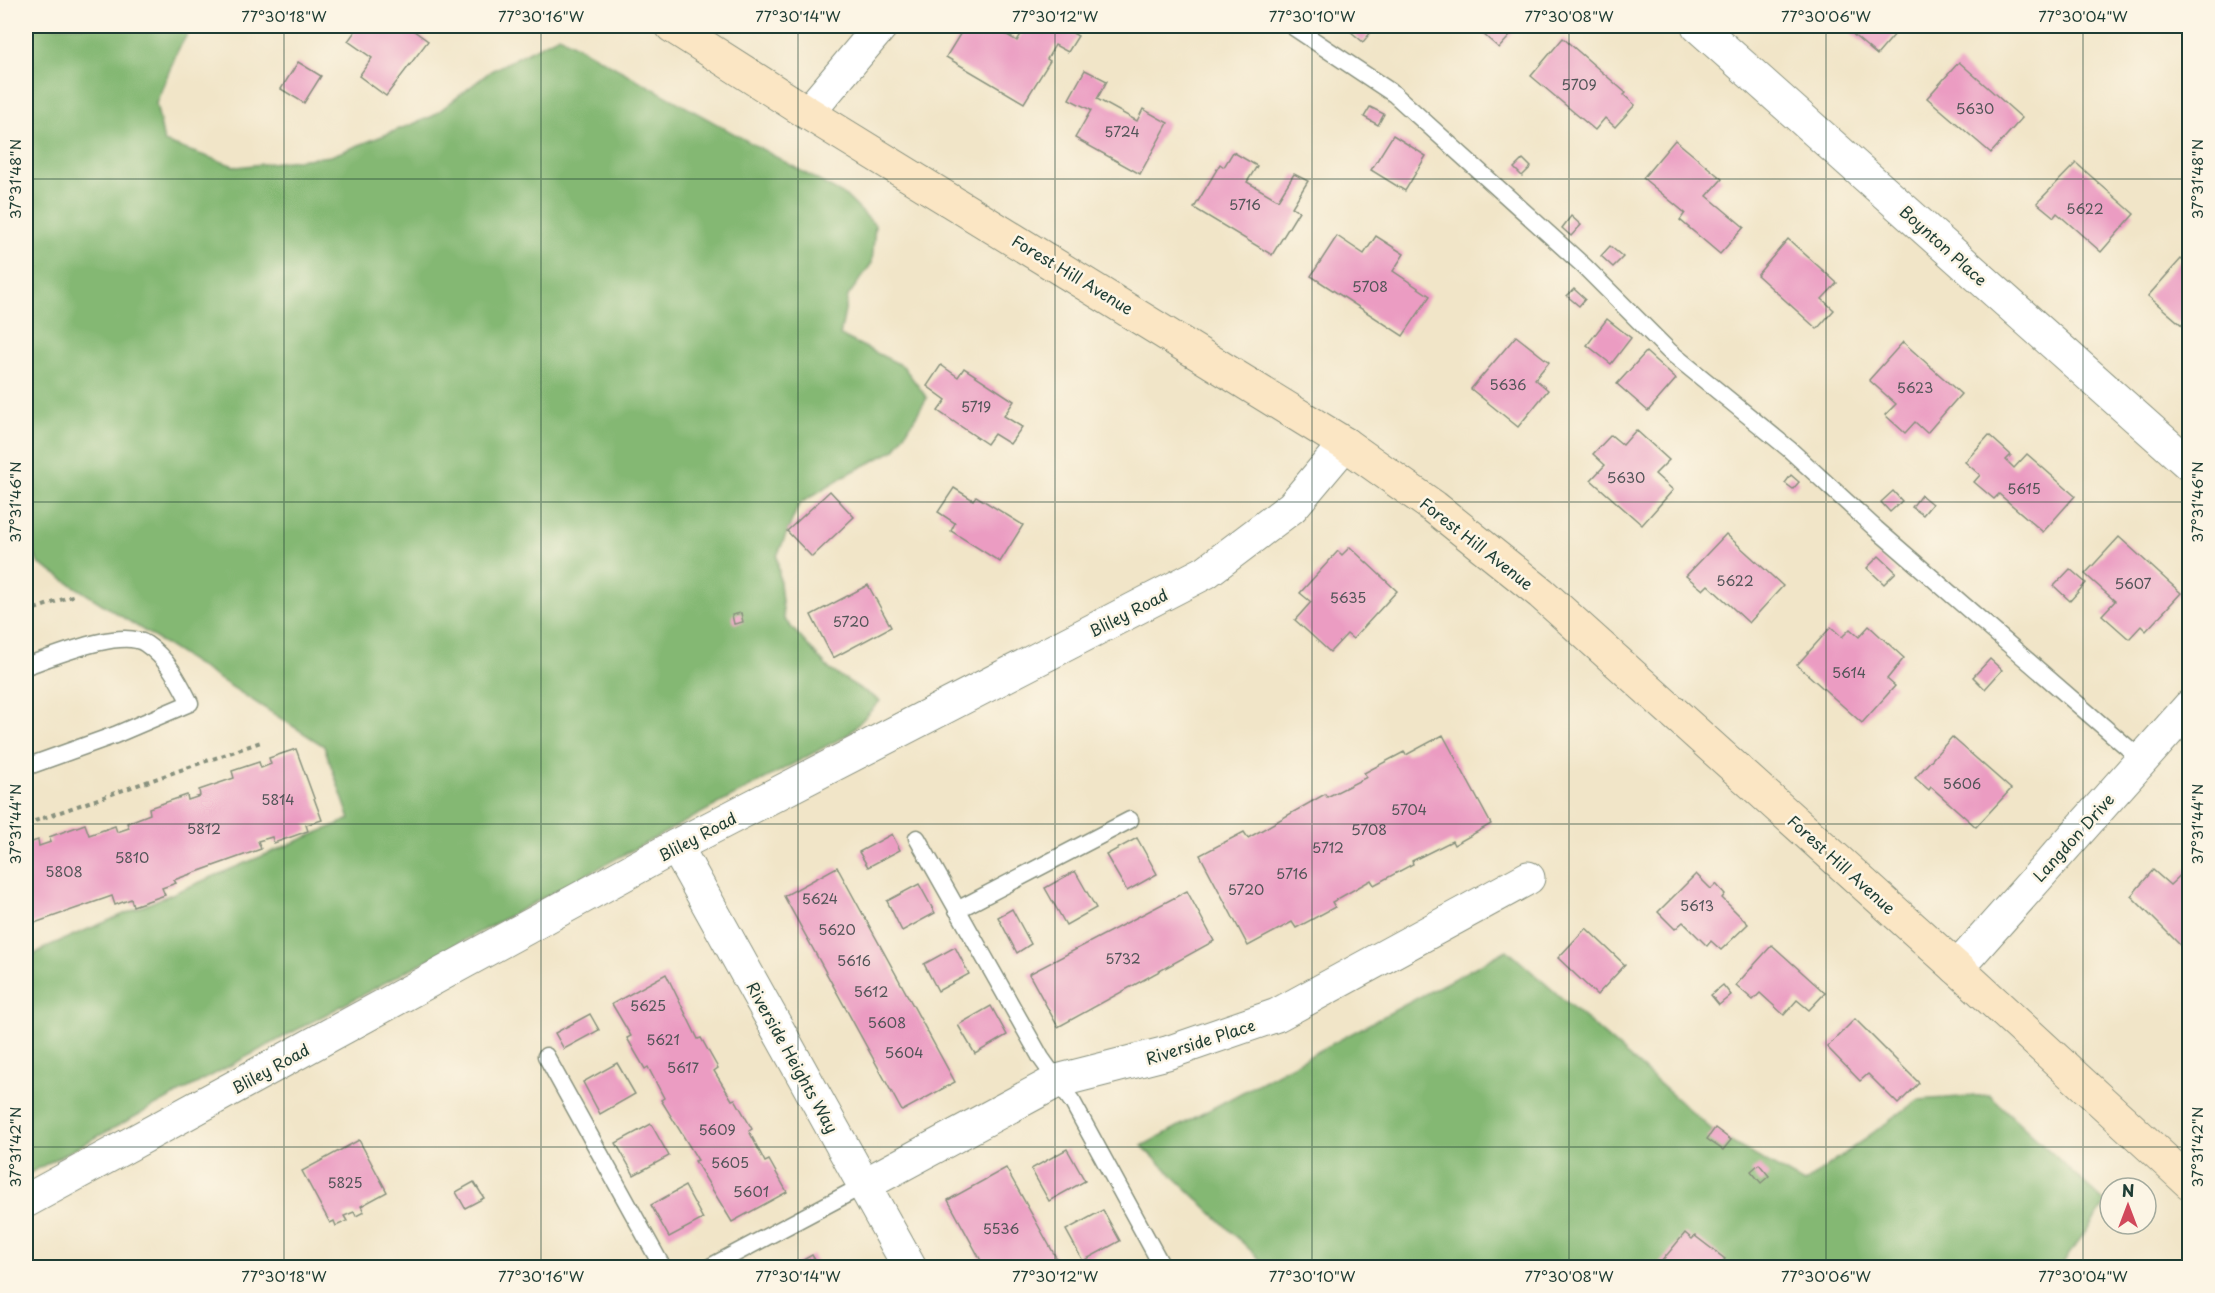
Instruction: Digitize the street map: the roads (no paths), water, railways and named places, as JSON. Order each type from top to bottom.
[{"type":"main road","name":"Forest Hill Avenue","points":[[672,26],[808,113],[1345,444],[1434,507],[1541,592],[1957,968],[2190,1183]]},
{"type":"street","points":[[808,113],[881,26]]},
{"type":"street","name":"Boynton Place","points":[[1698,26],[2190,465]]},
{"type":"street","name":"Bliley Road","points":[[26,1201],[676,846],[1206,572],[1292,507],[1345,444]]},
{"type":"street","name":"Langdon Drive","points":[[1957,968],[2190,706]]},
{"type":"street","name":"Riverside Heights Way","points":[[676,846],[910,1268]]},
{"type":"street","name":"Riverside Place","points":[[864,1185],[1057,1080],[1167,1053],[1277,1016],[1528,878]]},
{"type":"lane","points":[[1292,26],[1394,93],[1584,266],[1669,351],[1789,449],[1876,529],[2142,760]]},
{"type":"lane","points":[[26,666],[113,638],[145,642],[175,672],[190,703],[115,735],[26,766]]},
{"type":"lane","points":[[957,910],[1130,820]]},
{"type":"lane","points":[[917,838],[1041,1058],[1073,1103],[1163,1268]]},
{"type":"lane","points":[[546,1056],[663,1268]]},
{"type":"lane","points":[[708,1268],[864,1185]]}]
